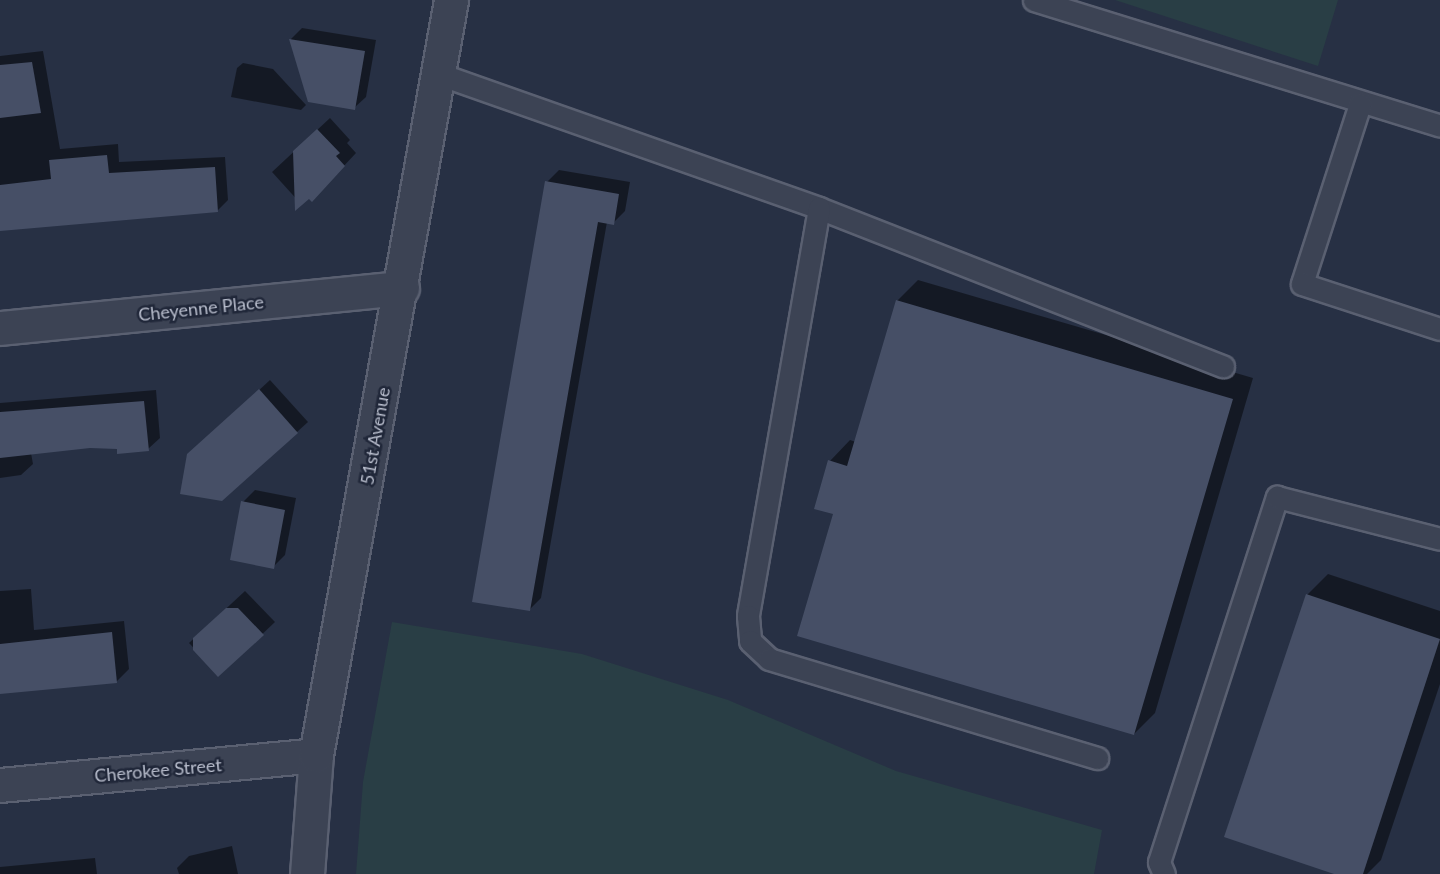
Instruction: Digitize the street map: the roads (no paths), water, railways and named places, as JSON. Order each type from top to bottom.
[{"type":"street","name":"51st Avenue","points":[[307,874],[316,755],[402,288],[452,0]]},
{"type":"street","name":"Cheyenne Place","points":[[0,328],[402,288]]},
{"type":"street","name":"Cherokee Street","points":[[0,785],[316,755]]},
{"type":"lane","points":[[1034,0],[1360,104],[1440,126]]},
{"type":"lane","points":[[439,74],[819,208],[1223,366]]},
{"type":"lane","points":[[1360,104],[1302,284],[1440,329]]},
{"type":"lane","points":[[819,208],[748,616],[750,641],[769,659],[1097,758]]},
{"type":"lane","points":[[1164,874],[1159,862],[1277,497],[1440,539]]}]
